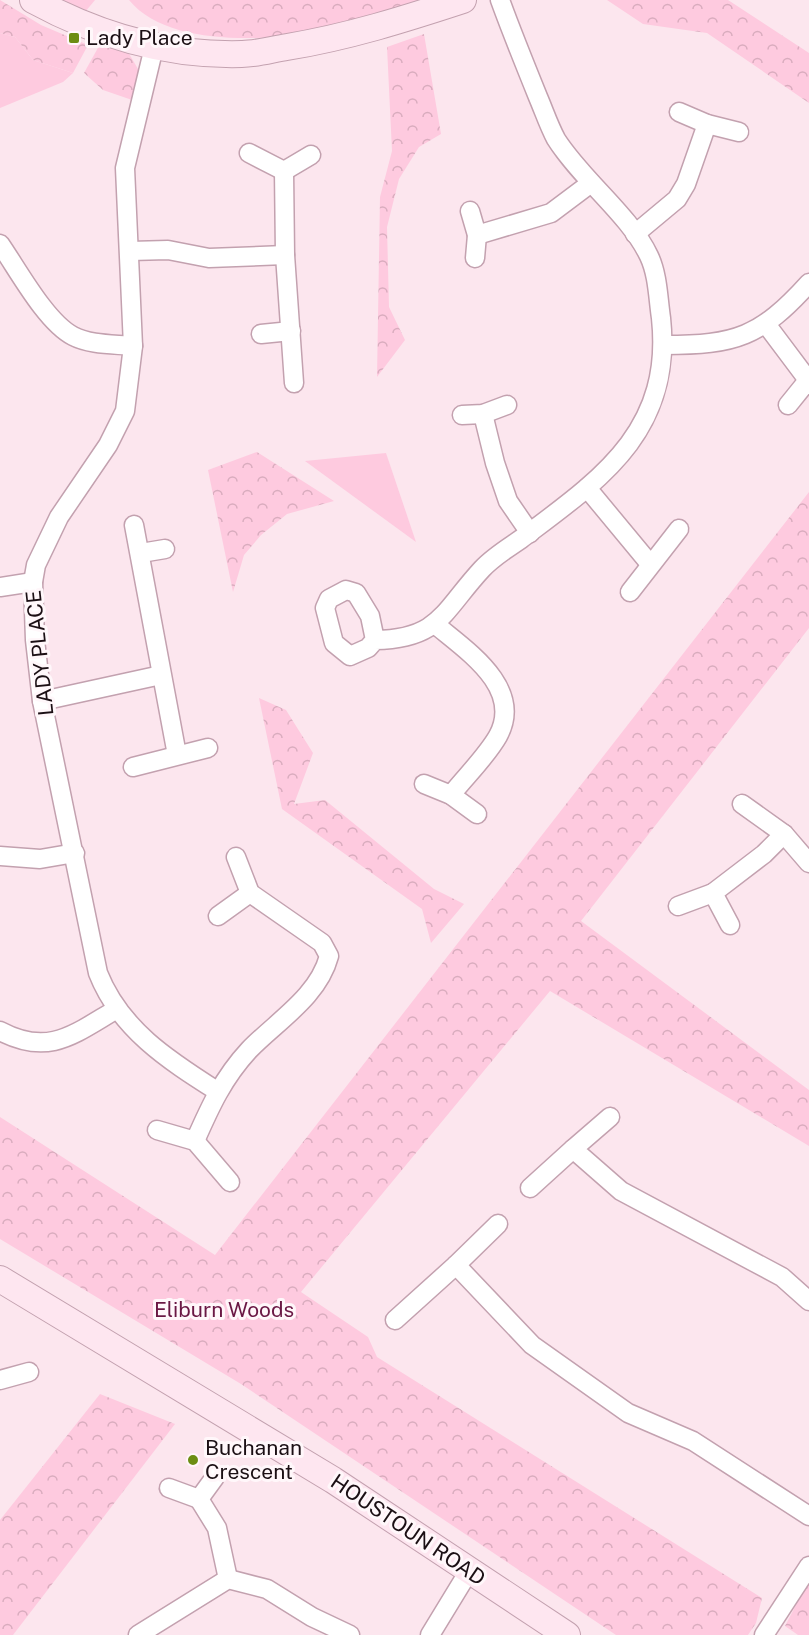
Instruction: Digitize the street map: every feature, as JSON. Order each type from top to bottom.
[{"type":"street","points":[[33,0],[74,21],[154,47],[243,54],[321,42],[376,29],[463,0]]},
{"type":"street","points":[[375,640],[398,640],[415,636],[436,625],[484,567],[587,489],[622,456],[646,416],[664,345],[656,279],[649,257],[635,234],[591,183],[555,136],[500,0]]},
{"type":"street","name":"LADY PLACE","points":[[154,47],[125,168],[133,346],[131,380],[125,411],[108,445],[59,517],[36,565],[33,582],[35,640],[42,701],[98,973],[106,995],[162,1056],[217,1091]]},
{"type":"street","points":[[679,112],[707,124],[739,132]]},
{"type":"street","points":[[635,234],[678,199],[686,184],[707,124]]},
{"type":"street","points":[[249,153],[284,171]]},
{"type":"street","points":[[284,171],[311,155]]},
{"type":"street","points":[[284,171],[285,255],[294,383]]},
{"type":"street","points":[[477,235],[550,213],[591,183]]},
{"type":"street","points":[[470,211],[477,235],[475,258]]},
{"type":"street","points":[[0,244],[52,318],[72,336],[93,342],[133,346]]},
{"type":"street","points":[[130,251],[168,250],[209,258],[285,255]]},
{"type":"street","points":[[664,345],[726,342],[751,333],[766,324],[809,283]]},
{"type":"street","points":[[766,324],[808,380],[788,405]]},
{"type":"street","points":[[261,334],[291,331]]},
{"type":"street","points":[[462,415],[483,414],[507,405]]},
{"type":"street","points":[[483,414],[495,463],[508,501],[530,532]]},
{"type":"street","points":[[587,489],[650,564]]},
{"type":"street","points":[[135,525],[177,755]]},
{"type":"street","points":[[630,592],[679,529]]},
{"type":"street","points":[[141,553],[165,549]]},
{"type":"street","points":[[0,587],[33,582]]},
{"type":"street","points":[[436,625],[489,672],[501,692],[504,717],[498,736],[451,795]]},
{"type":"street","points":[[42,701],[161,675]]},
{"type":"street","points":[[133,767],[208,748]]},
{"type":"street","points":[[424,784],[451,795],[477,814]]},
{"type":"street","points":[[742,804],[784,834],[809,862]]},
{"type":"street","points":[[678,906],[713,893],[764,854],[784,834]]},
{"type":"street","points":[[0,856],[40,859],[75,853]]},
{"type":"street","points":[[195,1141],[217,1091],[250,1050],[287,1018],[325,969],[329,956],[322,943],[250,893],[236,857]]},
{"type":"street","points":[[218,916],[250,893]]},
{"type":"street","points":[[713,893],[730,925]]},
{"type":"street","points":[[0,1030],[24,1042],[45,1044],[67,1039],[117,1009]]},
{"type":"street","points":[[530,1188],[610,1117]]},
{"type":"street","points":[[157,1130],[195,1141],[230,1182]]},
{"type":"street","points":[[573,1149],[621,1191],[782,1278],[809,1301]]},
{"type":"street","points":[[395,1320],[498,1224]]},
{"type":"street","points":[[456,1265],[532,1345],[551,1359],[628,1413],[693,1441],[809,1516]]},
{"type":"street","name":"HOUSTOUN ROAD","points":[[0,1279],[333,1480],[567,1635]]},
{"type":"street","points":[[0,1380],[29,1372]]},
{"type":"street","points":[[199,1499],[215,1477]]},
{"type":"street","points":[[169,1488],[199,1499],[217,1528],[228,1579]]},
{"type":"street","points":[[764,1635],[809,1566]]},
{"type":"street","points":[[430,1635],[469,1571]]},
{"type":"street","points":[[138,1635],[228,1579],[267,1589],[312,1617],[350,1635]]},
{"type":"green space","points":[[0,0],[41,25],[88,45],[73,73],[33,60],[15,37],[0,33]]},
{"type":"green space","points":[[60,0],[95,0],[85,12]]},
{"type":"green space","points":[[129,0],[419,0],[339,29],[279,37],[251,38],[195,34],[169,27],[147,16]]},
{"type":"green space","points":[[607,0],[728,0],[809,53],[809,103],[707,33],[643,24]]},
{"type":"green space","points":[[0,33],[15,37],[33,60],[73,73],[63,82],[0,108]]},
{"type":"green space","points":[[424,34],[441,134],[419,147],[399,179],[387,227],[389,307],[405,340],[377,377],[380,197],[392,151],[387,47]]},
{"type":"green space","points":[[99,46],[128,52],[141,74],[135,101],[103,90],[84,73]]},
{"type":"green space","points":[[257,452],[334,501],[287,514],[261,535],[244,555],[233,592],[208,470]]},
{"type":"green space","points":[[386,453],[416,542],[305,461]]},
{"type":"green space","name":"Eliburn Woods","points":[[809,492],[809,628],[581,921],[809,1090],[809,1146],[550,991],[301,1292],[368,1337],[377,1357],[762,1598],[756,1623],[748,1635],[616,1635],[241,1384],[0,1239],[0,1117],[215,1255]]},
{"type":"green space","points":[[259,698],[286,710],[313,753],[294,804],[325,800],[434,889],[464,904],[431,943],[422,909],[282,809]]},
{"type":"green space","points":[[100,1394],[175,1424],[13,1635],[0,1635],[0,1520]]},
{"type":"green space","points":[[809,1580],[809,1635],[798,1635],[785,1626]]},
{"type":"place","name":"Lady Place","points":[[74,38]]},
{"type":"place","name":"Buchanan Crescent","points":[[193,1460]]}]
